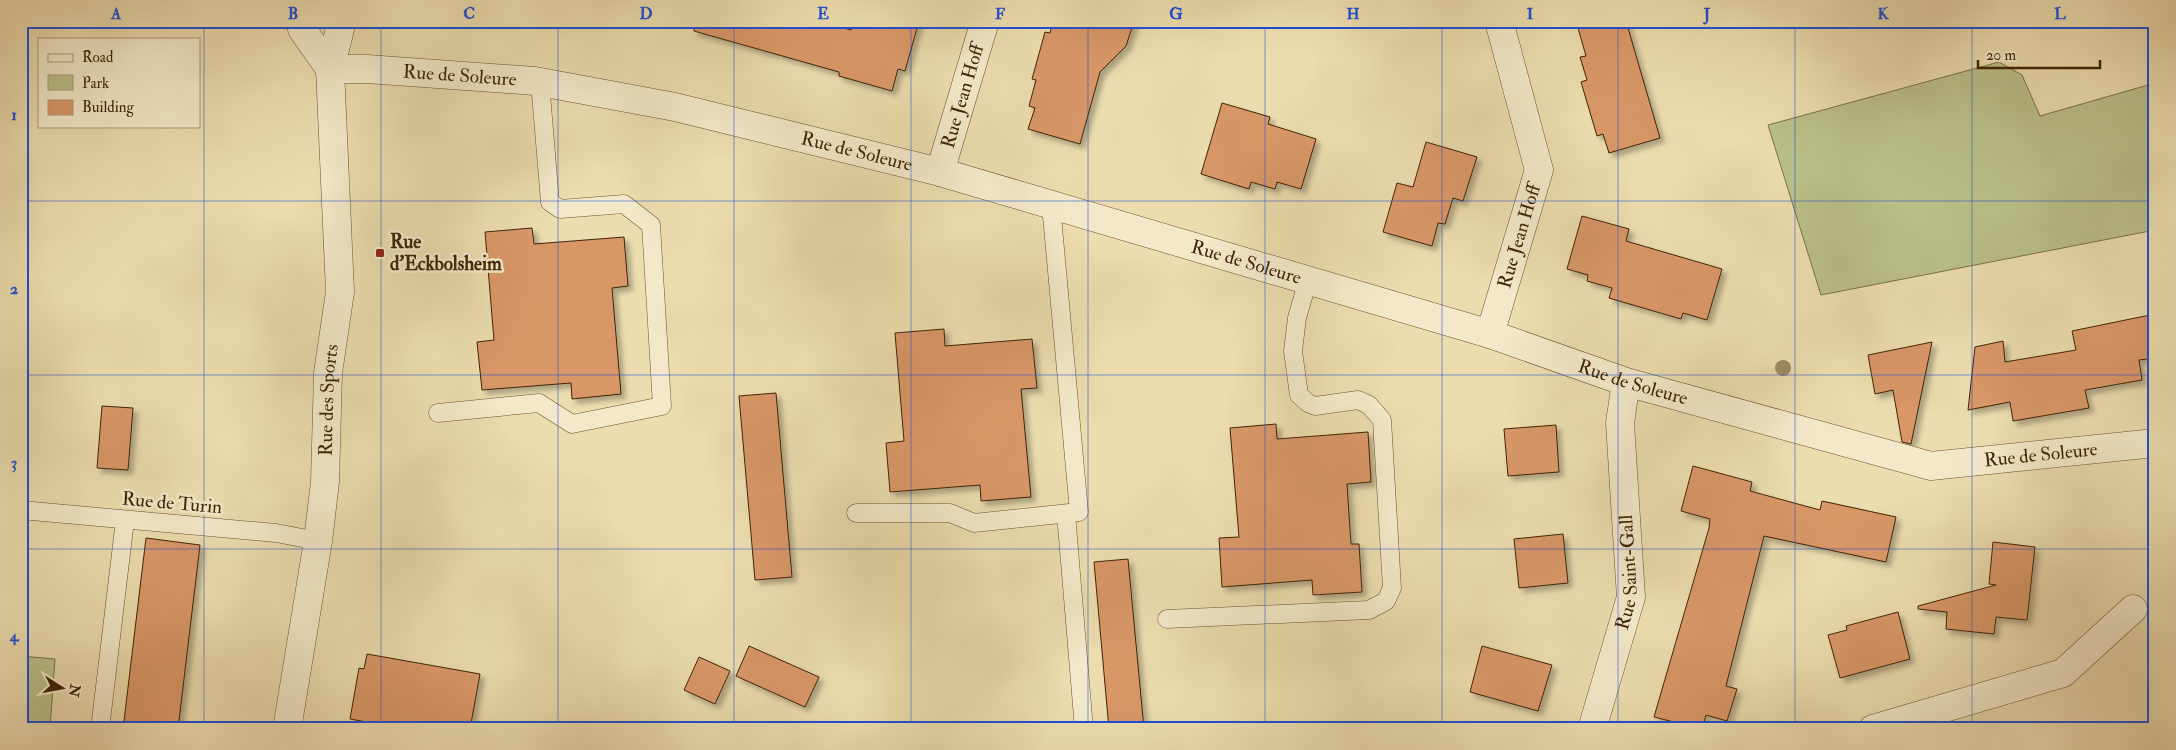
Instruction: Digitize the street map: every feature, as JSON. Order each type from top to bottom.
[{"type":"street","points":[[301,21],[302,29],[330,69]]},
{"type":"street","name":"Rue des Sports","points":[[287,729],[318,541],[325,482],[328,373],[340,292],[330,69],[342,21]]},
{"type":"street","name":"Rue Jean Hoff","points":[[940,172],[985,21]]},
{"type":"street","name":"Rue Jean Hoff","points":[[1490,334],[1539,170],[1499,21]]},
{"type":"street","name":"Rue de Soleure","points":[[330,69],[540,82],[675,107],[940,172],[1490,334],[1626,382],[1930,466],[2155,443]]},
{"type":"street","name":"Rue Saint-Gall","points":[[1592,729],[1631,597],[1620,423],[1626,382]]},
{"type":"street","points":[[1873,729],[2063,673],[2133,608]]},
{"type":"lane","points":[[438,413],[539,403],[572,424],[662,406],[651,225],[624,204],[560,209],[550,202],[540,82]]},
{"type":"lane","points":[[856,513],[950,513],[974,524],[1079,512],[1051,205]]},
{"type":"lane","points":[[1167,619],[1369,610],[1386,601],[1392,588],[1382,420],[1369,405],[1358,400],[1315,406],[1299,396],[1293,350],[1297,318],[1308,280]]},
{"type":"lane","name":"Rue de Turin","points":[[21,510],[276,533],[318,541]]},
{"type":"lane","points":[[1066,514],[1084,729]]},
{"type":"lane","points":[[100,729],[126,520]]},
{"type":"green space","points":[[1999,62],[2022,75],[2040,116],[2155,83],[2155,230],[1821,295],[1768,125]]},
{"type":"green space","points":[[21,656],[55,659],[50,729],[21,729]]},
{"type":"building","points":[[695,21],[818,21],[851,30],[854,21],[919,21],[905,71],[898,69],[892,91],[839,76],[839,72],[694,31]]},
{"type":"building","points":[[1053,21],[1134,21],[1126,46],[1100,72],[1080,144],[1028,129],[1035,108],[1029,106],[1036,80],[1032,79],[1045,32],[1050,33]]},
{"type":"building","points":[[1576,21],[1626,21],[1660,138],[1609,153],[1603,134],[1597,136],[1581,82],[1587,80],[1580,57],[1586,56]]},
{"type":"building","points":[[1222,103],[1270,117],[1268,124],[1316,139],[1301,189],[1277,182],[1275,189],[1251,182],[1249,189],[1201,174]]},
{"type":"building","points":[[1426,142],[1477,157],[1463,201],[1453,198],[1445,224],[1438,223],[1432,246],[1383,232],[1397,183],[1413,187]]},
{"type":"building","points":[[1582,216],[1629,229],[1626,241],[1722,269],[1707,320],[1683,313],[1681,319],[1609,298],[1612,288],[1587,281],[1588,275],[1567,269]]},
{"type":"building","points":[[532,228],[534,244],[624,237],[628,286],[612,288],[621,394],[572,399],[571,383],[482,390],[477,342],[494,340],[485,232]]},
{"type":"building","points":[[2150,315],[2152,324],[2155,324],[2155,358],[2139,360],[2142,380],[2085,390],[2089,408],[2013,421],[2010,402],[1968,410],[1975,347],[2003,341],[2005,362],[2076,350],[2072,331]]},
{"type":"building","points":[[944,329],[945,346],[1032,339],[1037,388],[1021,389],[1031,497],[981,501],[980,485],[890,492],[886,443],[904,441],[895,333]]},
{"type":"building","points":[[1932,342],[1911,444],[1902,442],[1893,390],[1875,394],[1868,355]]},
{"type":"building","points":[[776,393],[792,577],[755,580],[739,396]]},
{"type":"building","points":[[102,406],[133,408],[128,470],[97,468]]},
{"type":"building","points":[[1276,424],[1277,439],[1368,432],[1371,482],[1347,484],[1351,544],[1359,544],[1362,592],[1313,595],[1312,580],[1222,587],[1219,538],[1239,537],[1230,428]]},
{"type":"building","points":[[1556,425],[1559,472],[1508,476],[1504,429]]},
{"type":"building","points":[[1693,466],[1752,482],[1750,491],[1820,510],[1822,501],[1896,517],[1886,562],[1764,536],[1726,686],[1737,689],[1727,721],[1706,715],[1702,729],[1654,717],[1709,528],[1710,519],[1681,511]]},
{"type":"building","points":[[1563,534],[1568,583],[1519,588],[1514,539]]},
{"type":"building","points":[[146,538],[200,545],[178,729],[123,729]]},
{"type":"building","points":[[1993,542],[2035,547],[2027,620],[1996,617],[1994,634],[1946,629],[1947,612],[1918,609],[1918,606],[1996,585],[1989,584]]},
{"type":"building","points":[[1128,559],[1144,729],[1109,729],[1094,562]]},
{"type":"building","points":[[1898,612],[1910,659],[1840,678],[1828,635],[1847,630],[1846,626]]},
{"type":"building","points":[[749,646],[819,677],[805,707],[736,676]]},
{"type":"building","points":[[1482,646],[1552,665],[1538,711],[1470,692]]},
{"type":"building","points":[[367,654],[480,674],[470,729],[407,729],[350,719],[359,668],[364,669]]},
{"type":"building","points":[[699,657],[730,671],[715,704],[684,690]]},
{"type":"place","name":"Rue d'Eckbolsheim","points":[[380,253]]}]
